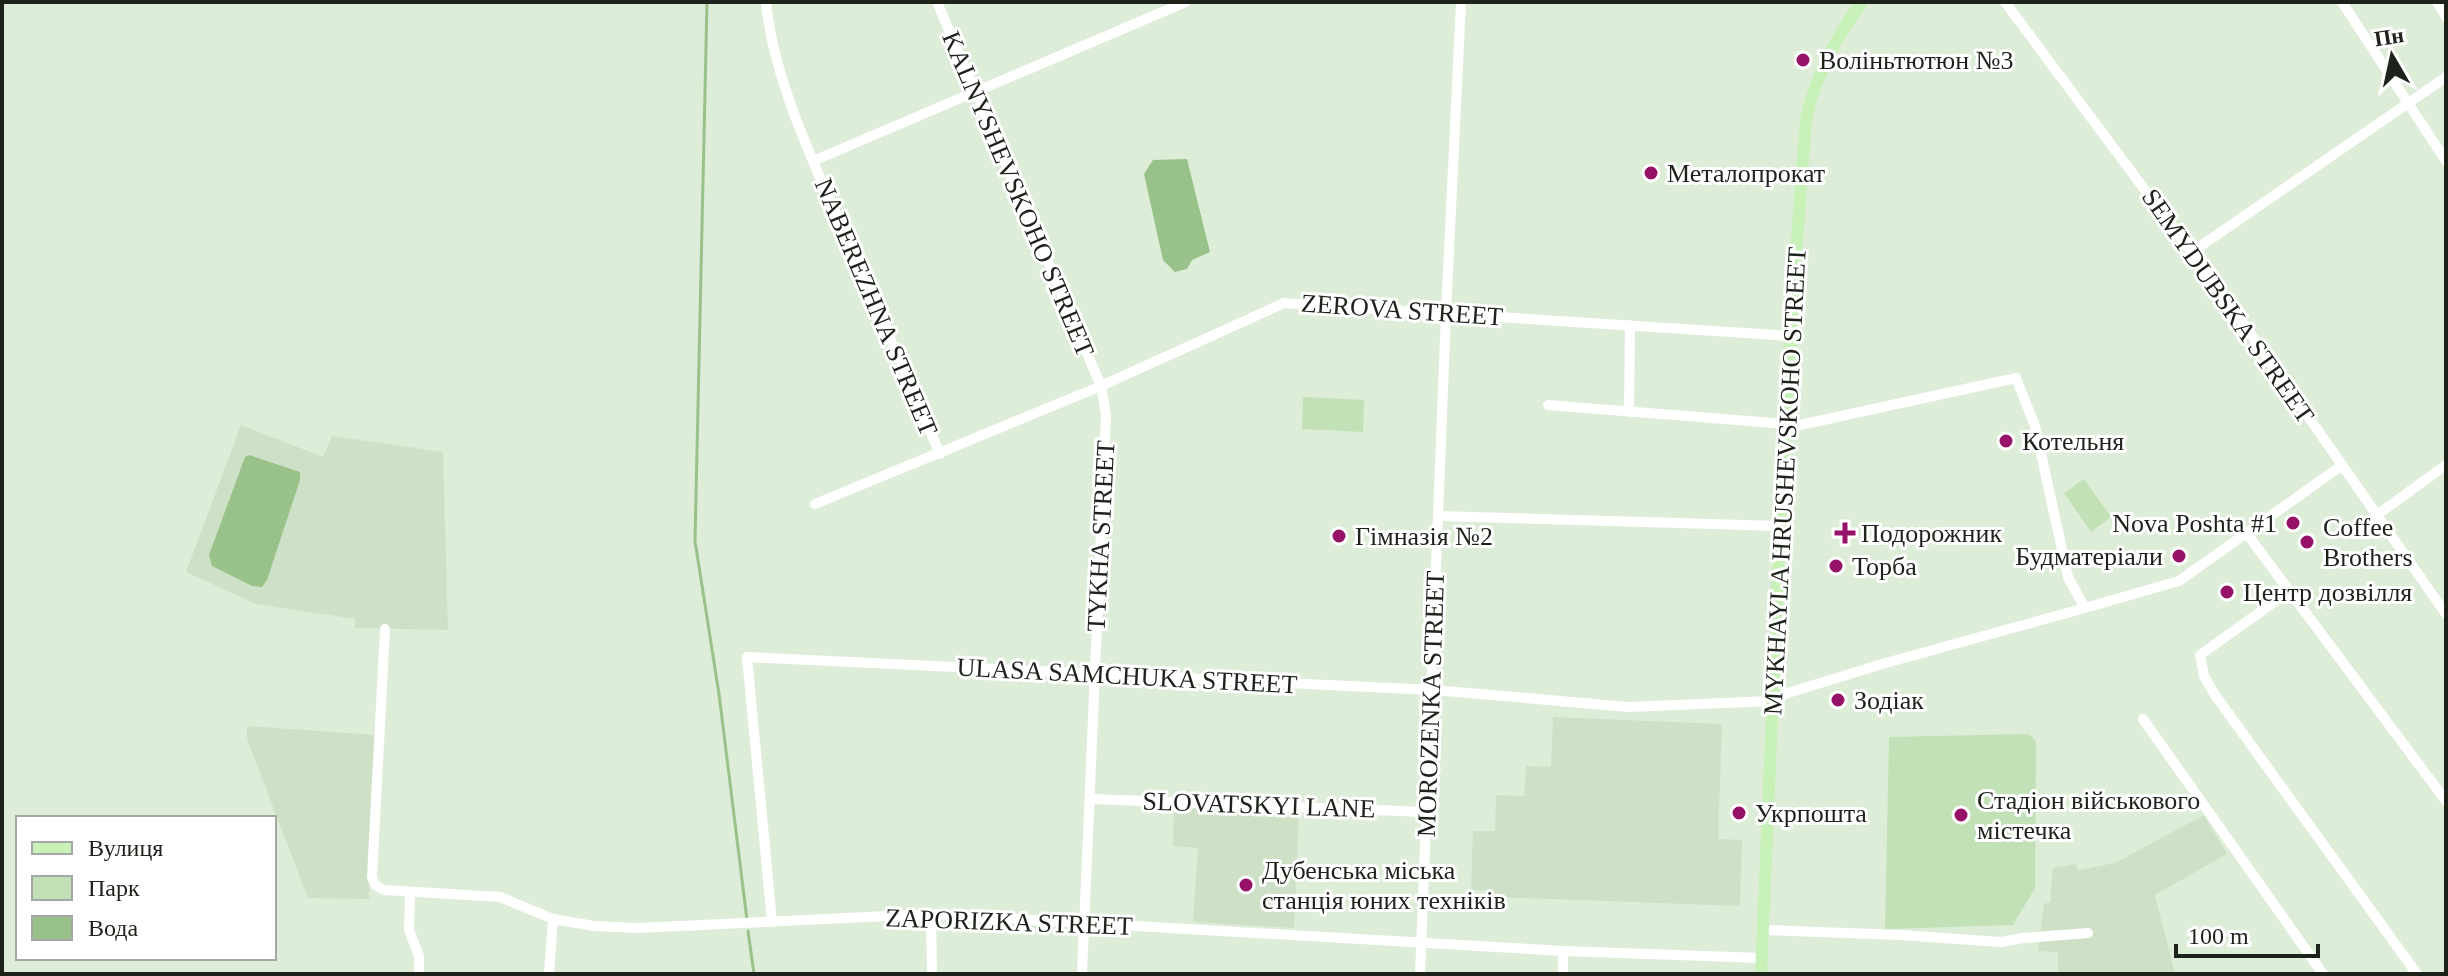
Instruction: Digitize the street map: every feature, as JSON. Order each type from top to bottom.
[{"type":"main road","name":"MYKHAYLA HRUSHEVSKOHO STREET","points":[[1761,974],[1790,336],[1806,119],[1813,86],[1824,62],[1862,2]]},
{"type":"street","name":"NABEREZHNA STREET","points":[[766,2],[777,62],[813,161],[940,454]]},
{"type":"street","name":"KALNYSHEVSKOHO STREET","points":[[937,2],[1101,386]]},
{"type":"street","points":[[813,161],[974,93],[1162,7],[1186,2]]},
{"type":"street","name":"MOROZENKA STREET","points":[[1420,974],[1461,2]]},
{"type":"street","name":"SEMYDUBSKA STREET","points":[[2005,2],[2192,252],[2341,466],[2444,606]]},
{"type":"street","points":[[2342,2],[2446,161]]},
{"type":"street","points":[[2437,2],[2446,17]]},
{"type":"street","points":[[2192,252],[2446,77]]},
{"type":"street","name":"ZEROVA STREET","points":[[815,504],[1101,386],[1284,303],[1790,336]]},
{"type":"street","points":[[1629,412],[1630,325]]},
{"type":"street","points":[[1548,405],[1800,425],[2016,378],[2035,426],[2068,577],[2085,608]]},
{"type":"street","name":"TYKHA STREET","points":[[1082,974],[1106,415],[1101,386]]},
{"type":"street","points":[[2377,515],[2446,465]]},
{"type":"street","name":"ULASA SAMCHUKA STREET","points":[[772,922],[747,657],[1433,690],[1629,707],[1772,701],[1788,693],[1882,664],[2179,581],[2341,466]]},
{"type":"street","points":[[1438,516],[1780,526]]},
{"type":"street","points":[[2247,534],[2446,801]]},
{"type":"street","points":[[2288,592],[2200,655],[2204,676],[2417,974]]},
{"type":"street","name":"ZAPORIZKA STREET","points":[[385,629],[372,877],[379,888],[500,897],[553,919],[594,926],[638,928],[931,914],[1563,951],[1762,958]]},
{"type":"street","points":[[2143,719],[2323,974]]},
{"type":"street","name":"SLOVATSKYI LANE","points":[[1091,799],[1426,812]]},
{"type":"street","points":[[410,892],[409,930],[419,956],[419,974]]},
{"type":"street","points":[[931,914],[932,974]]},
{"type":"street","points":[[549,974],[553,919]]},
{"type":"street","points":[[1763,930],[2000,942],[2088,933]]},
{"type":"street","points":[[1563,951],[1563,974]]},
{"type":"shaded area","points":[[241,425],[323,457],[332,436],[443,452],[448,630],[355,628],[355,619],[256,604],[186,572]]},
{"type":"shaded area","points":[[1553,717],[1722,724],[1718,839],[1742,840],[1740,906],[1494,897],[1494,891],[1471,890],[1473,831],[1495,831],[1496,795],[1524,796],[1526,766],[1551,767]]},
{"type":"shaded area","points":[[247,726],[377,735],[369,899],[308,898],[247,739]]},
{"type":"shaded area","name":"Дубенська міська станція юних техніків","points":[[1174,806],[1299,810],[1294,928],[1193,922],[1198,848],[1173,846]]},
{"type":"shaded area","points":[[2204,815],[2227,854],[2155,895],[2175,974],[2058,974],[2058,952],[2038,951],[2044,904],[2050,902],[2053,868],[2075,864],[2078,870],[2115,863]]},
{"type":"green space","points":[[1303,397],[1364,400],[1363,432],[1302,429]]},
{"type":"green space","points":[[2084,479],[2111,517],[2091,532],[2064,493]]},
{"type":"green space","name":"Стадіон військового містечка","points":[[2028,734],[2036,741],[2035,888],[2013,925],[1885,929],[1889,737]]},
{"type":"water","points":[[1187,159],[1210,252],[1192,260],[1187,269],[1175,272],[1163,260],[1144,174],[1153,160]]},
{"type":"water","points":[[249,455],[300,472],[267,580],[262,587],[252,586],[212,566],[209,555],[245,457]]},
{"type":"waterway","points":[[707,2],[695,541],[719,694],[747,920]]},
{"type":"waterway","points":[[748,931],[754,974]]},
{"type":"place","name":"Воліньтютюн №3","points":[[1803,60]]},
{"type":"place","name":"Металопрокат","points":[[1651,173]]},
{"type":"place","name":"Котельня","points":[[2006,441]]},
{"type":"place","name":"Nova Poshta #1","points":[[2293,523]]},
{"type":"place","name":"Подорожник","points":[[1845,533]]},
{"type":"place","name":"Гімназія №2","points":[[1339,536]]},
{"type":"place","name":"Coffee Brothers","points":[[2307,542]]},
{"type":"place","name":"Будматеріали","points":[[2179,556]]},
{"type":"place","name":"Торба","points":[[1836,566]]},
{"type":"place","name":"Центр дозвілля","points":[[2227,592]]},
{"type":"place","name":"Зодіак","points":[[1838,700]]},
{"type":"place","name":"Укрпошта","points":[[1739,813]]},
{"type":"place","name":"Стадіон військового містечка","points":[[1961,815]]},
{"type":"place","name":"Дубенська міська станція юних техніків","points":[[1246,885]]}]
